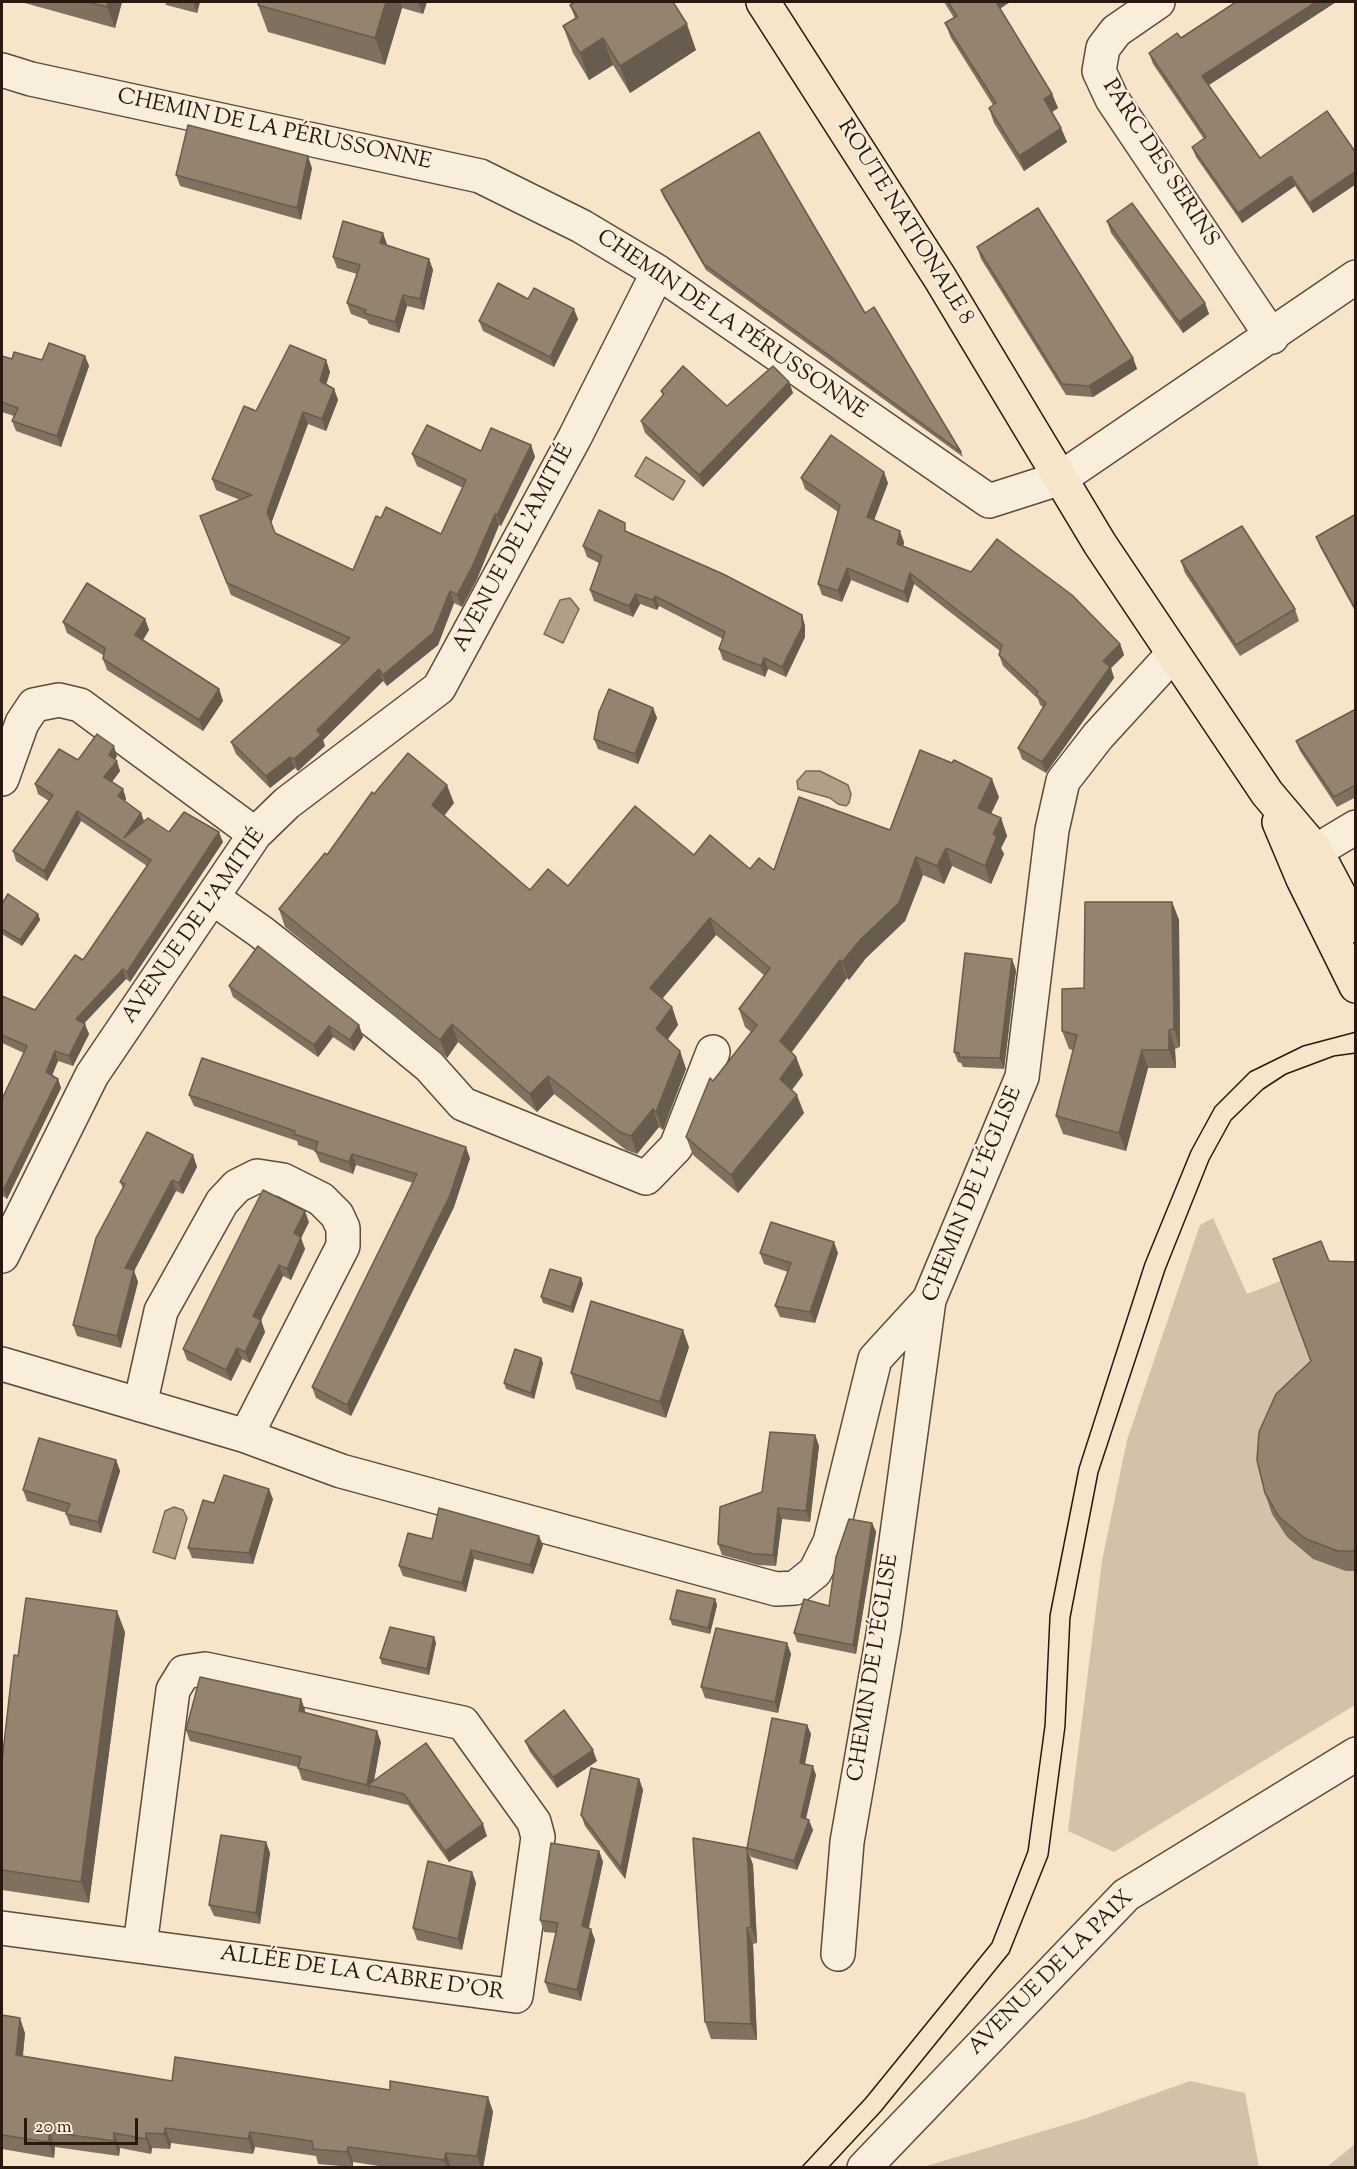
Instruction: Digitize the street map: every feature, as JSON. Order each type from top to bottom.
[{"type":"main road","name":"ROUTE NATIONALE 8","points":[[763,2],[940,278],[1100,544],[1267,793]]},
{"type":"main road","points":[[1267,793],[1316,851],[1356,926]]},
{"type":"main road","points":[[1267,793],[1303,879],[1356,986]]},
{"type":"street","name":"PARC DES SERINS","points":[[1158,2],[1116,31],[1103,48],[1099,71],[1112,99],[1272,337]]},
{"type":"street","name":"CHEMIN DE LA PÉRUSSONNE","points":[[2,70],[42,82],[480,176],[581,226],[658,272],[989,501],[1061,478]]},
{"type":"street","name":"AVENUE DE L'AMITIÉ","points":[[2,1256],[92,1075],[255,834],[286,803],[439,688],[575,437],[658,272]]},
{"type":"street","points":[[1061,478],[1272,337],[1356,277]]},
{"type":"street","name":"CHEMIN DE L'ÉGLISE","points":[[838,1954],[846,1842],[884,1629],[929,1300],[1022,1077],[1052,830],[1063,782],[1098,736],[1173,654]]},
{"type":"street","points":[[2,779],[22,723],[34,705],[59,700],[80,705],[255,834]]},
{"type":"street","points":[[1316,851],[1356,827]]},
{"type":"street","points":[[213,898],[261,932],[429,1066],[463,1104],[646,1178],[676,1147],[713,1052]]},
{"type":"street","points":[[140,1405],[161,1311],[222,1202],[237,1186],[257,1176],[283,1180],[321,1198],[337,1215],[343,1228],[343,1246],[246,1436]]},
{"type":"street","points":[[2,1364],[246,1436],[340,1471],[776,1589],[795,1588],[815,1572],[830,1542],[875,1359],[929,1300]]},
{"type":"street","name":"ALLÉE DE LA CABRE D'OR","points":[[2,1928],[516,1996],[538,1837],[534,1822],[463,1723],[205,1669],[184,1672],[173,1690],[140,1946]]},
{"type":"street","name":"AVENUE DE LA PAIX","points":[[864,2168],[1126,1895],[1356,1754]]},
{"type":"shaded area","points":[[646,457],[685,481],[673,500],[635,476]]},
{"type":"shaded area","points":[[570,598],[579,609],[563,643],[544,634],[560,600]]},
{"type":"shaded area","points":[[806,771],[820,771],[848,785],[851,794],[849,803],[846,806],[838,804],[830,798],[798,789],[797,781]]},
{"type":"shaded area","points":[[1213,1218],[1247,1294],[1329,1262],[1355,1281],[1355,1705],[1114,1852],[1068,1831],[1102,1561],[1127,1440],[1200,1225]]},
{"type":"shaded area","points":[[174,1507],[183,1510],[187,1518],[175,1559],[153,1552],[165,1511]]},
{"type":"shaded area","points":[[1190,2081],[1245,2093],[1259,2167],[923,2167],[1084,2119]]},
{"type":"shaded area","points":[[1355,2144],[1355,2167],[1327,2167]]},
{"type":"building","points":[[87,2],[108,2],[107,7]]},
{"type":"building","points":[[259,2],[386,2],[375,38],[258,5]]},
{"type":"building","points":[[575,2],[673,2],[687,24],[620,66],[603,38],[580,53],[563,26],[578,17],[570,5]]},
{"type":"building","points":[[948,2],[996,2],[1052,94],[1044,99],[1061,128],[1019,156],[989,108],[996,103],[945,23],[957,16]]},
{"type":"building","points":[[1236,2],[1316,2],[1202,76],[1260,158],[1327,111],[1356,153],[1356,171],[1309,203],[1291,176],[1238,213],[1192,147],[1206,137],[1149,53],[1177,33],[1181,38]]},
{"type":"building","points":[[188,125],[308,156],[297,208],[176,175]]},
{"type":"building","points":[[759,132],[865,313],[874,307],[961,452],[704,264],[661,190]]},
{"type":"building","points":[[1132,203],[1205,303],[1179,322],[1107,221]]},
{"type":"building","points":[[1038,208],[1133,358],[1089,386],[1062,384],[977,247]]},
{"type":"building","points":[[343,221],[383,233],[380,243],[429,259],[420,299],[403,295],[395,322],[364,313],[366,310],[347,303],[360,265],[333,257]]},
{"type":"building","points":[[498,283],[528,299],[534,288],[574,309],[550,357],[479,321]]},
{"type":"building","points":[[49,343],[85,356],[57,436],[12,421],[18,408],[2,402],[2,356],[12,359],[14,352],[42,360]]},
{"type":"building","points":[[290,345],[326,360],[320,381],[334,389],[322,419],[303,412],[267,512],[275,533],[353,570],[376,516],[381,518],[386,507],[441,534],[466,480],[412,454],[427,425],[481,451],[491,428],[531,445],[457,595],[450,591],[433,633],[383,675],[379,669],[317,730],[321,735],[294,759],[290,757],[266,776],[231,742],[350,638],[227,583],[200,516],[252,495],[212,479],[244,406],[256,411]]},
{"type":"building","points":[[683,366],[727,406],[773,366],[789,382],[699,475],[641,421],[664,394],[661,391]]},
{"type":"building","points":[[831,435],[884,472],[867,517],[900,531],[897,544],[971,572],[997,539],[1072,595],[1120,644],[1103,661],[1110,667],[1042,762],[1018,748],[1046,703],[1036,694],[1038,692],[999,655],[1002,645],[910,573],[904,592],[847,568],[838,591],[818,584],[840,505],[801,478]]},
{"type":"building","points":[[599,510],[625,523],[625,531],[723,574],[802,615],[802,627],[782,667],[764,658],[761,666],[719,649],[725,632],[655,596],[653,600],[636,594],[629,606],[590,590],[602,556],[583,546]]},
{"type":"building","points":[[1356,514],[1356,610],[1316,537]]},
{"type":"building","points":[[1242,526],[1295,609],[1236,645],[1181,561]]},
{"type":"building","points":[[87,583],[145,619],[135,635],[219,689],[199,720],[103,659],[105,648],[63,622]]},
{"type":"building","points":[[609,689],[653,708],[635,754],[594,739],[599,712]]},
{"type":"building","points":[[1356,709],[1356,785],[1334,797],[1296,741]]},
{"type":"building","points":[[97,734],[114,746],[109,755],[117,761],[104,777],[123,789],[118,796],[141,813],[124,838],[148,818],[169,832],[184,812],[219,832],[127,972],[123,969],[76,1019],[85,1024],[69,1056],[55,1051],[46,1072],[58,1079],[4,1189],[2,1188],[2,1099],[27,1046],[2,1035],[2,996],[35,1010],[75,955],[83,960],[151,860],[77,811],[44,871],[13,851],[53,795],[35,784],[59,749],[78,760]]},
{"type":"building","points":[[920,750],[952,763],[954,760],[992,779],[978,808],[1001,818],[993,834],[997,836],[985,866],[946,848],[937,866],[916,857],[899,903],[860,940],[842,962],[840,960],[780,1041],[796,1057],[780,1079],[797,1095],[731,1175],[686,1137],[710,1078],[713,1081],[757,1025],[739,1009],[770,968],[710,918],[650,988],[672,1007],[656,1029],[680,1051],[656,1112],[653,1109],[631,1136],[620,1132],[548,1076],[530,1094],[452,1024],[440,1040],[279,909],[325,853],[327,855],[372,792],[374,794],[408,753],[447,785],[432,805],[530,890],[548,869],[568,886],[635,806],[694,855],[710,835],[750,869],[759,858],[774,870],[799,797],[890,830]]},
{"type":"building","points":[[8,894],[38,914],[20,940],[2,929],[2,904]]},
{"type":"building","points":[[1085,902],[1172,902],[1174,1029],[1169,1030],[1169,1050],[1142,1050],[1119,1133],[1056,1116],[1077,1035],[1062,1031],[1062,989],[1084,988]]},
{"type":"building","points":[[258,946],[359,1025],[350,1040],[329,1026],[314,1045],[229,986]]},
{"type":"building","points":[[965,953],[1012,959],[1000,1058],[959,1057],[959,1053],[954,1052]]},
{"type":"building","points":[[202,1058],[466,1147],[450,1195],[347,1405],[312,1387],[417,1174],[352,1154],[349,1162],[315,1151],[318,1142],[294,1134],[295,1131],[189,1095]]},
{"type":"building","points":[[147,1132],[193,1155],[179,1183],[172,1180],[125,1268],[134,1270],[117,1336],[73,1325],[96,1238],[125,1184],[120,1182]]},
{"type":"building","points":[[263,1190],[305,1211],[294,1233],[301,1237],[287,1269],[279,1265],[253,1316],[261,1320],[245,1352],[237,1348],[226,1370],[183,1349]]},
{"type":"building","points":[[771,1222],[834,1242],[810,1312],[775,1306],[791,1263],[760,1253]]},
{"type":"building","points":[[1321,1241],[1329,1261],[1356,1262],[1356,1551],[1338,1551],[1306,1539],[1279,1517],[1265,1493],[1257,1460],[1259,1432],[1276,1394],[1311,1361],[1273,1259]]},
{"type":"building","points":[[550,1269],[581,1278],[571,1307],[541,1297]]},
{"type":"building","points":[[591,1301],[683,1330],[660,1402],[571,1373]]},
{"type":"building","points":[[515,1349],[541,1358],[531,1393],[504,1383]]},
{"type":"building","points":[[770,1432],[815,1435],[806,1511],[778,1508],[773,1555],[754,1554],[718,1544],[720,1507],[762,1492]]},
{"type":"building","points":[[39,1438],[116,1460],[98,1522],[66,1514],[70,1504],[23,1490]]},
{"type":"building","points":[[224,1475],[269,1489],[249,1553],[188,1548],[203,1500],[214,1503]]},
{"type":"building","points":[[439,1508],[539,1536],[530,1565],[471,1550],[462,1583],[399,1566],[408,1533],[432,1539]]},
{"type":"building","points":[[849,1519],[872,1523],[853,1645],[794,1633],[804,1599],[829,1606],[836,1557]]},
{"type":"building","points":[[677,1590],[715,1599],[708,1628],[670,1619]]},
{"type":"building","points":[[26,1598],[117,1611],[81,1882],[2,1870],[2,1761],[14,1655],[18,1656]]},
{"type":"building","points":[[390,1627],[434,1637],[427,1669],[380,1658]]},
{"type":"building","points":[[716,1628],[787,1643],[775,1702],[701,1687]]},
{"type":"building","points":[[200,1677],[301,1699],[299,1711],[377,1731],[367,1785],[298,1768],[301,1757],[186,1730]]},
{"type":"building","points":[[564,1710],[593,1750],[553,1777],[525,1741]]},
{"type":"building","points":[[772,1718],[807,1725],[800,1763],[813,1766],[801,1817],[809,1820],[794,1861],[747,1848]]},
{"type":"building","points":[[426,1743],[483,1824],[445,1851],[404,1794],[368,1785]]},
{"type":"building","points":[[591,1768],[639,1779],[621,1868],[581,1815]]},
{"type":"building","points":[[221,1835],[266,1842],[256,1913],[209,1905]]},
{"type":"building","points":[[693,1838],[747,1848],[751,1927],[747,1928],[751,2024],[705,2022]]},
{"type":"building","points":[[551,1843],[599,1851],[582,1926],[591,1929],[577,1990],[545,1982],[558,1923],[540,1920]]},
{"type":"building","points":[[428,1861],[472,1872],[458,1939],[413,1928]]},
{"type":"building","points":[[2,2015],[20,2018],[16,2055],[172,2081],[175,2057],[390,2090],[390,2081],[488,2097],[477,2156],[446,2153],[444,2160],[348,2147],[347,2152],[313,2149],[312,2141],[250,2132],[248,2139],[165,2128],[164,2134],[146,2133],[146,2139],[114,2133],[114,2141],[50,2132],[48,2142],[2,2135]]},
{"type":"tram line","points":[[801,2168],[866,2098],[992,1943],[1028,1851],[1045,1725],[1050,1615],[1079,1468],[1145,1263],[1191,1151],[1215,1107],[1250,1072],[1303,1046],[1356,1032]]},
{"type":"tram line","points":[[828,2168],[881,2111],[1009,1953],[1048,1856],[1065,1727],[1070,1618],[1098,1473],[1165,1270],[1209,1160],[1231,1120],[1263,1089],[1286,1074],[1334,1056],[1356,1053]]}]
